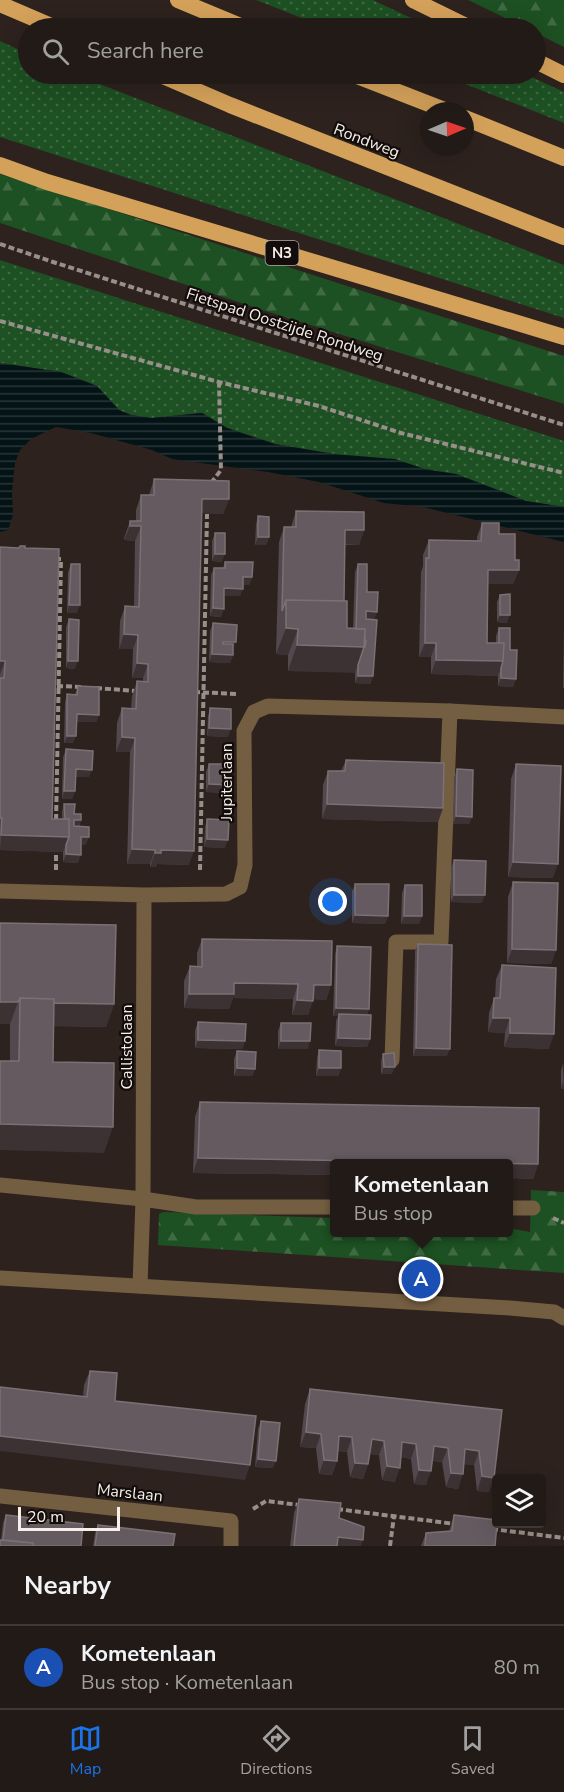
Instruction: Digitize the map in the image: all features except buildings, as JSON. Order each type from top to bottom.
[{"type":"highway","points":[[178,0],[221,18]]},
{"type":"highway","points":[[413,0],[450,18]]},
{"type":"highway","points":[[0,4],[33,18]]},
{"type":"highway","points":[[546,66],[564,75]]},
{"type":"highway","name":"Rondweg","points":[[181,84],[241,110],[564,237]]},
{"type":"highway","points":[[378,84],[424,102]]},
{"type":"highway","points":[[474,122],[564,158]]},
{"type":"highway","name":"N3","points":[[0,165],[47,182],[564,337]]},
{"type":"street","points":[[254,712],[268,706],[564,717]]},
{"type":"street","points":[[392,1060],[396,942],[441,942],[450,711]]},
{"type":"street","name":"Jupiterlaan","points":[[0,891],[144,895],[226,894],[240,887],[245,866],[244,731],[254,712]]},
{"type":"street","name":"Callistolaan","points":[[140,1286],[144,1199],[144,895]]},
{"type":"street","points":[[0,1185],[144,1199],[196,1207],[330,1207]]},
{"type":"street","points":[[513,1208],[533,1208]]},
{"type":"street","points":[[0,1278],[510,1308],[554,1312],[564,1318]]},
{"type":"street","name":"Marslaan","points":[[0,1496],[231,1521]]},
{"type":"street","points":[[231,1521],[231,1546]]},
{"type":"path","name":"Fietspad Oostzijde Rondweg","points":[[0,244],[564,425]]},
{"type":"path","points":[[0,321],[219,382],[319,406],[401,433],[564,473]]},
{"type":"path","points":[[208,488],[221,470],[219,382]]},
{"type":"path","points":[[199,894],[207,514]]},
{"type":"path","points":[[51,559],[61,559],[56,834]]},
{"type":"path","points":[[50,686],[143,691]]},
{"type":"path","points":[[193,692],[240,694],[254,712]]},
{"type":"path","points":[[231,1521],[266,1501],[301,1505]]},
{"type":"path","points":[[336,1509],[462,1525]]},
{"type":"path","points":[[390,1546],[394,1516]]},
{"type":"path","points":[[484,1528],[564,1538]]},
{"type":"green space","points":[[256,0],[373,0],[411,18],[302,18]]},
{"type":"green space","points":[[468,0],[564,0],[564,47],[546,38],[546,18],[505,18]]},
{"type":"green space","points":[[0,41],[18,49],[18,84],[100,84],[564,265],[564,318],[0,137]]},
{"type":"green space","points":[[465,84],[546,84],[564,92],[564,123]]},
{"type":"green space","points":[[0,174],[564,356],[564,404],[259,309],[0,223]]},
{"type":"green space","points":[[0,260],[564,441],[564,507],[526,501],[456,474],[275,444],[227,428],[202,413],[151,418],[131,415],[119,410],[97,386],[61,372],[0,363]]},
{"type":"green space","points":[[531,1190],[564,1192],[564,1273],[158,1245],[159,1214],[163,1212],[330,1218],[330,1237],[513,1237],[513,1229],[530,1232]]},
{"type":"shaded area","points":[[0,363],[61,372],[97,386],[119,410],[131,415],[151,418],[202,413],[227,428],[275,444],[333,454],[395,459],[428,470],[456,474],[526,501],[564,507],[564,542],[423,507],[384,503],[319,482],[268,472],[172,459],[152,450],[91,433],[56,427],[31,439],[20,450],[15,463],[12,492],[13,515],[8,530],[0,532]]},
{"type":"place","name":"Kometenlaan","points":[[421,1279]]}]
